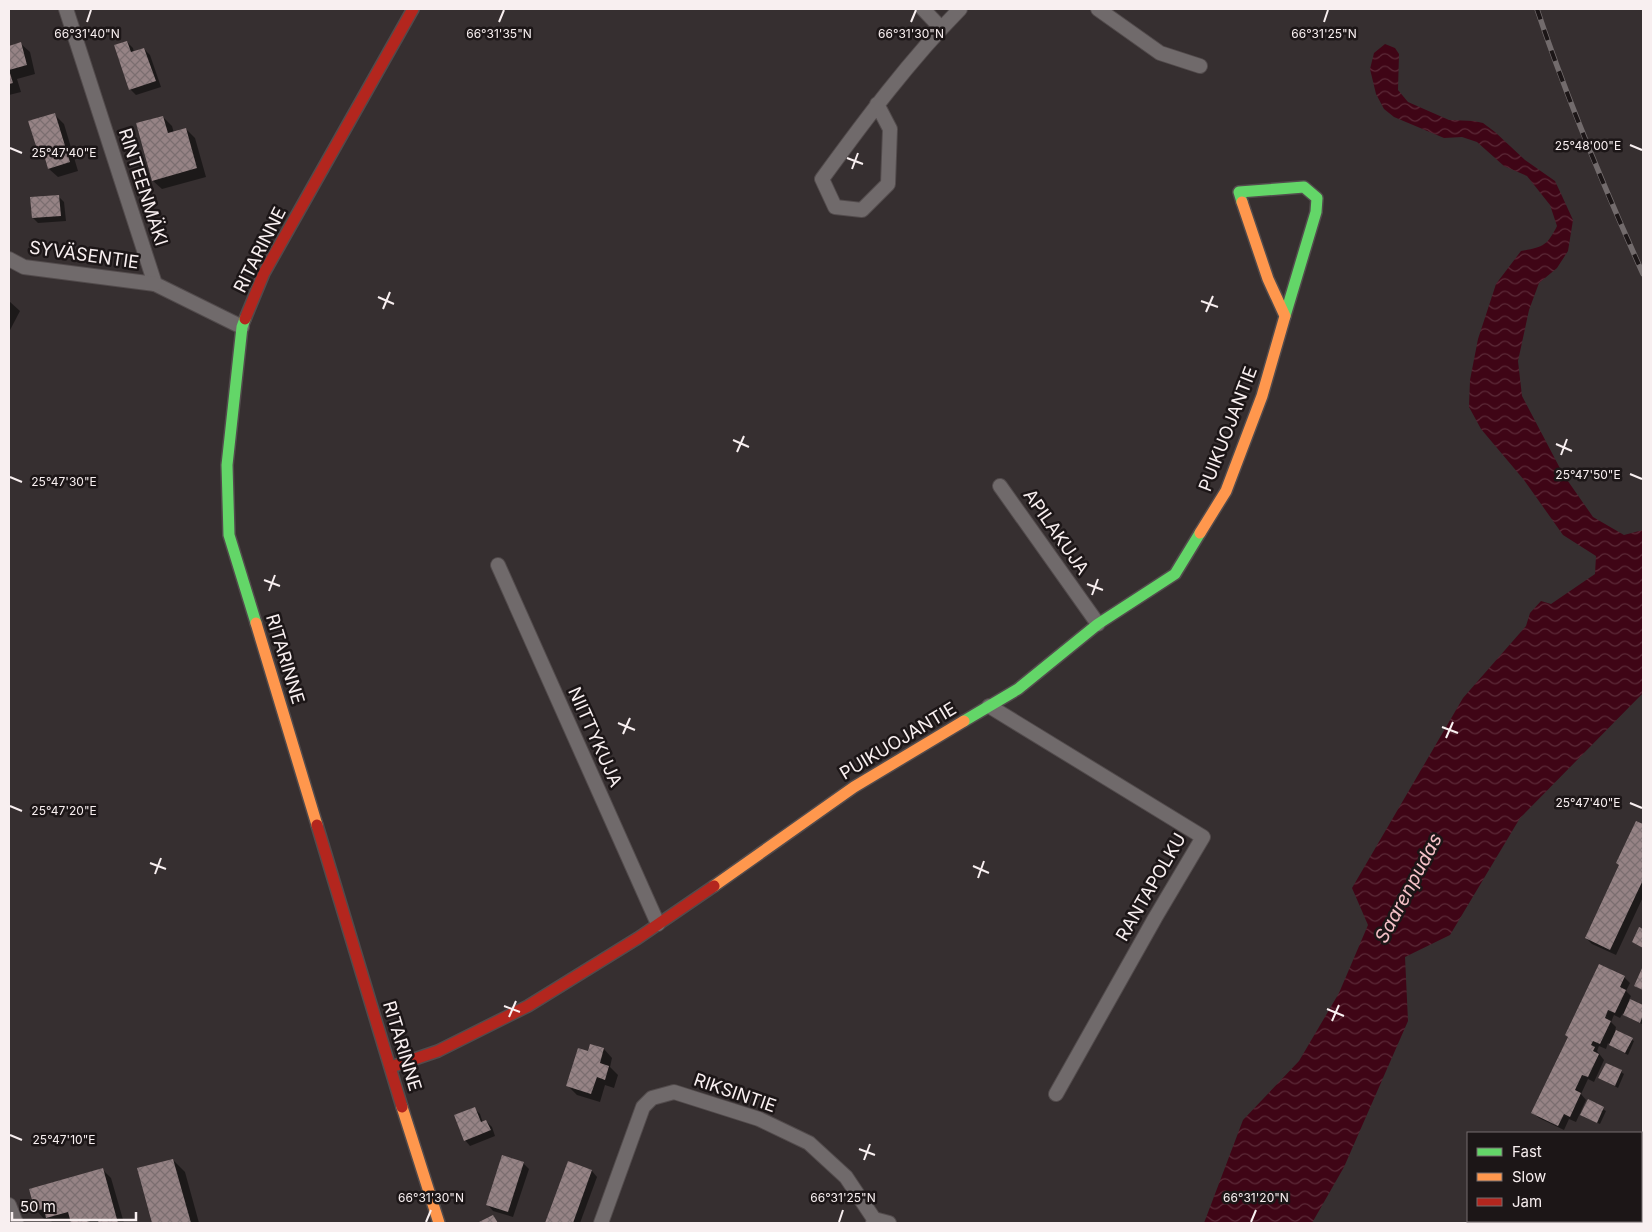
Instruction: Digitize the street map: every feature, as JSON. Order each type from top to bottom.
[{"type":"street","name":"RINTEENMÄKI","points":[[66,9],[155,284]]},
{"type":"street","name":"RITARINNE","points":[[413,9],[264,273],[242,327],[227,465],[229,535],[439,1223]]},
{"type":"street","points":[[923,9],[941,28]]},
{"type":"street","points":[[877,104],[890,129],[888,184],[862,210],[835,207],[822,180],[877,104],[941,28],[960,9]]},
{"type":"street","points":[[1098,9],[1160,53],[1200,66]]},
{"type":"street","name":"PUIKUOJANTIE","points":[[390,1067],[438,1051],[528,1006],[658,924],[767,850],[854,787],[1018,689],[1098,624],[1174,574],[1226,491],[1262,396],[1316,212],[1317,198],[1304,187],[1239,192],[1268,279],[1285,316]]},
{"type":"street","name":"SYVÄSENTIE","points":[[9,259],[24,267],[155,284]]},
{"type":"street","points":[[155,284],[242,327]]},
{"type":"street","name":"APILAKUJA","points":[[1000,486],[1098,624]]},
{"type":"street","name":"NIITTYKUJA","points":[[498,565],[658,924]]},
{"type":"street","name":"RANTAPOLKU","points":[[990,706],[1203,837],[1056,1094]]},
{"type":"street","name":"RIKSINTIE","points":[[601,1223],[643,1107],[652,1098],[674,1092],[759,1119],[809,1143],[846,1177],[874,1221],[889,1223]]},
{"type":"street","points":[[9,1205],[16,1223]]},
{"type":"water","name":"Saarenpudas","points":[[1385,44],[1395,48],[1399,54],[1398,90],[1408,102],[1449,120],[1483,123],[1525,160],[1555,181],[1573,220],[1568,251],[1557,268],[1539,283],[1529,310],[1518,361],[1522,396],[1563,474],[1593,517],[1624,535],[1643,530],[1643,693],[1520,818],[1450,935],[1405,957],[1408,1021],[1344,1167],[1312,1223],[1204,1223],[1243,1120],[1299,1061],[1339,993],[1368,925],[1352,888],[1463,698],[1526,626],[1530,613],[1541,601],[1551,604],[1595,574],[1596,556],[1563,535],[1524,480],[1481,429],[1469,407],[1470,380],[1478,339],[1496,284],[1521,251],[1539,247],[1550,238],[1557,226],[1550,205],[1527,176],[1504,166],[1477,142],[1462,137],[1444,138],[1394,117],[1384,109],[1376,94],[1370,69],[1374,53]]},
{"type":"building","points":[[127,41],[131,52],[144,48],[156,81],[129,90],[114,45]]},
{"type":"building","points":[[21,42],[27,65],[9,70],[9,46]]},
{"type":"building","points":[[9,70],[13,83],[9,84]]},
{"type":"building","points":[[55,113],[70,162],[48,169],[43,151],[38,152],[28,121]]},
{"type":"building","points":[[163,116],[168,133],[186,128],[197,168],[152,181],[136,123]]},
{"type":"building","points":[[59,195],[61,216],[32,218],[30,197]]},
{"type":"building","points":[[1636,821],[1643,824],[1643,880],[1610,950],[1585,938],[1619,865],[1616,863]]},
{"type":"building","points":[[1639,927],[1643,929],[1643,948],[1632,942]]},
{"type":"building","points":[[1599,964],[1625,976],[1620,987],[1626,990],[1615,1013],[1608,1010],[1605,1018],[1611,1021],[1600,1044],[1593,1041],[1591,1045],[1595,1047],[1593,1051],[1599,1054],[1588,1077],[1582,1075],[1575,1090],[1581,1093],[1570,1117],[1564,1114],[1558,1126],[1531,1113],[1568,1037],[1565,1035]]},
{"type":"building","points":[[1643,966],[1643,990],[1634,986]]},
{"type":"building","points":[[1630,999],[1643,1005],[1643,1015],[1640,1023],[1623,1015]]},
{"type":"building","points":[[1616,1030],[1633,1038],[1625,1053],[1609,1045]]},
{"type":"building","points":[[590,1044],[604,1048],[600,1063],[609,1066],[605,1080],[597,1077],[591,1094],[566,1086],[578,1048],[588,1051]]},
{"type":"building","points":[[1606,1063],[1622,1070],[1615,1086],[1598,1078]]},
{"type":"building","points":[[1588,1099],[1604,1107],[1597,1123],[1580,1115]]},
{"type":"building","points":[[475,1107],[481,1122],[486,1120],[491,1130],[464,1141],[454,1115]]},
{"type":"building","points":[[502,1155],[524,1162],[508,1212],[486,1205]]},
{"type":"building","points":[[173,1159],[191,1223],[152,1223],[137,1168]]},
{"type":"building","points":[[568,1161],[592,1170],[573,1223],[545,1223]]},
{"type":"building","points":[[103,1168],[118,1223],[99,1223],[97,1219],[83,1223],[71,1223],[68,1212],[46,1218],[44,1209],[35,1211],[29,1189]]},
{"type":"building","points":[[493,1215],[498,1223],[477,1223]]},
{"type":"railway","points":[[1537,9],[1587,143],[1643,274]]},
{"type":"traffic: fast","points":[[1242,202],[1239,192],[1304,187],[1317,198],[1316,212],[1285,316]]},
{"type":"traffic: fast","points":[[245,319],[242,327],[227,465],[229,535],[256,623]]},
{"type":"traffic: fast","points":[[964,721],[1018,689],[1098,624],[1175,574],[1200,533]]},
{"type":"traffic: slow","points":[[1200,533],[1226,491],[1262,396],[1285,316],[1268,279],[1242,202]]},
{"type":"traffic: slow","points":[[256,623],[317,825]]},
{"type":"traffic: slow","points":[[714,886],[854,787],[964,721]]},
{"type":"traffic: slow","points":[[402,1107],[439,1223]]},
{"type":"traffic: jam","points":[[245,319],[264,273],[413,9]]},
{"type":"traffic: jam","points":[[317,825],[402,1107]]},
{"type":"traffic: jam","points":[[391,1067],[438,1051],[528,1006],[638,938],[714,886]]}]
